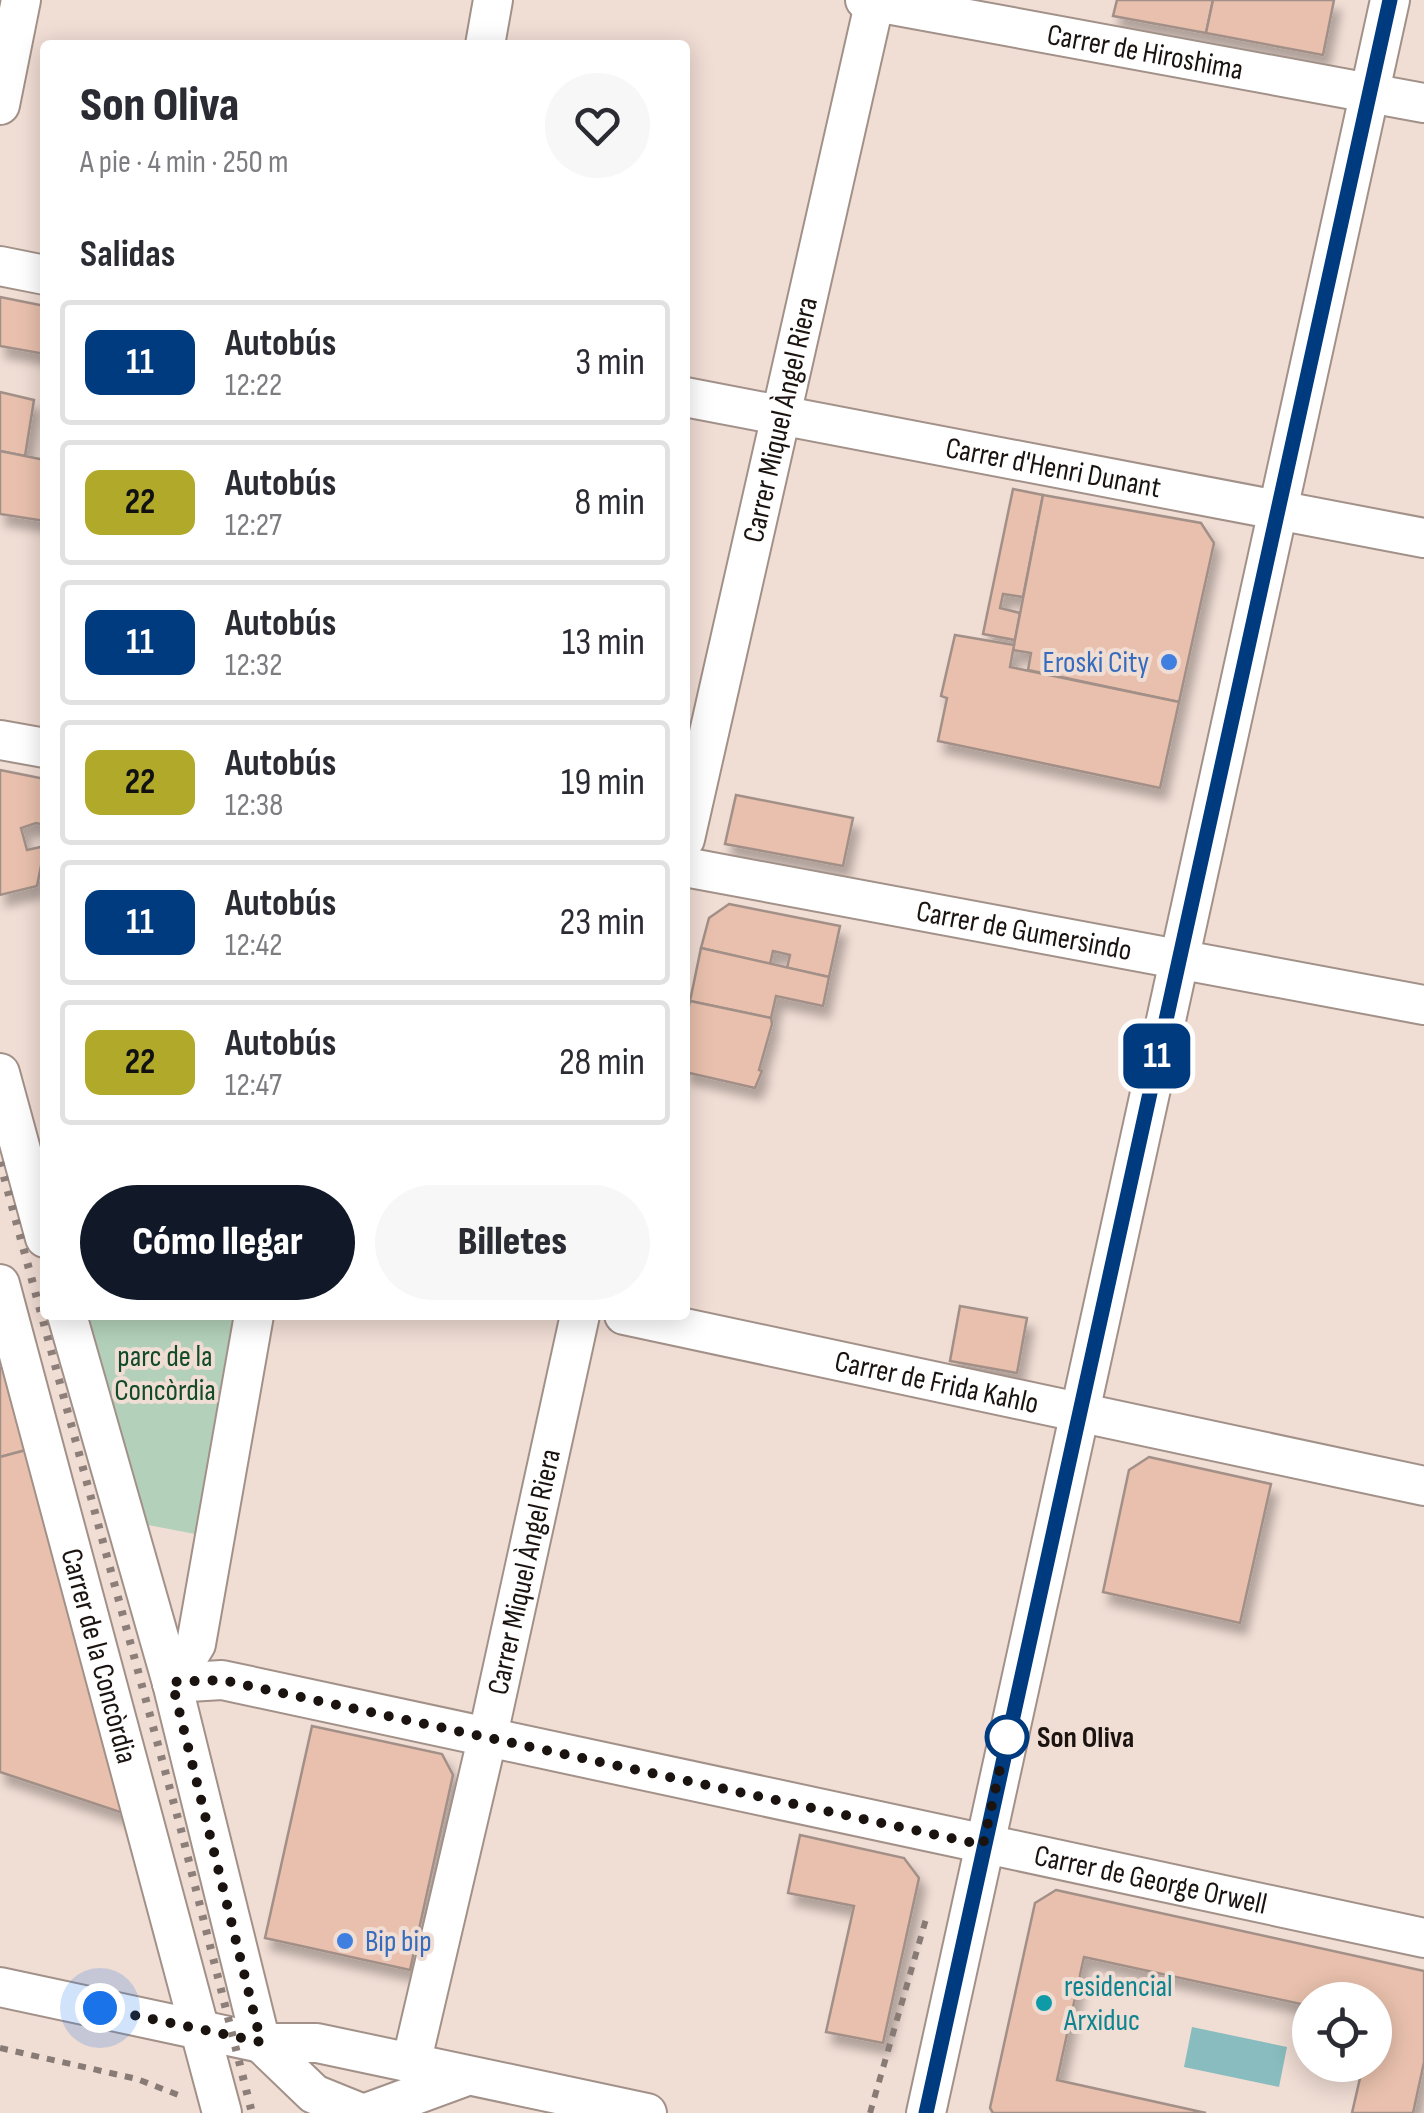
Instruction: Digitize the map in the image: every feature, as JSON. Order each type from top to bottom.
[{"type":"street","points":[[0,105],[21,0]]},
{"type":"street","points":[[486,40],[493,0]]},
{"type":"street","points":[[926,2113],[1390,0]]},
{"type":"street","name":"Carrer de Hiroshima","points":[[871,1],[1424,102]]},
{"type":"street","name":"Carrer Miquel Àngel Riera","points":[[690,817],[871,1]]},
{"type":"street","points":[[0,266],[40,274]]},
{"type":"street","name":"Carrer d'Henri Dunant","points":[[690,398],[1424,538]]},
{"type":"street","points":[[0,740],[40,747]]},
{"type":"street","name":"Carrer de Gumersindo","points":[[690,869],[1424,1004]]},
{"type":"street","points":[[0,1073],[38,1190]]},
{"type":"street","name":"Carrer de la Concòrdia","points":[[0,1284],[221,2109]]},
{"type":"street","name":"Carrer de la Concòrdia","points":[[68,1320],[172,1682],[261,2042]]},
{"type":"street","points":[[172,1682],[196,1644],[253,1320]]},
{"type":"street","name":"Carrer Miquel Àngel Riera","points":[[411,2064],[579,1320]]},
{"type":"street","name":"Carrer de Frida Kahlo","points":[[647,1320],[1424,1486]]},
{"type":"street","name":"Carrer de George Orwell","points":[[172,1682],[222,1680],[1424,1938]]},
{"type":"street","points":[[0,1987],[261,2042],[316,2043],[647,2113]]},
{"type":"street","points":[[261,2042],[317,2104],[364,2113],[470,2076]]},
{"type":"path","points":[[0,2048],[138,2079],[166,2093],[221,2109]]},
{"type":"green space","name":"parc de la Concòrdia","points":[[90,1320],[232,1320],[195,1534],[143,1524]]},
{"type":"water","points":[[1192,2027],[1287,2047],[1279,2087],[1184,2067]]},
{"type":"building","points":[[1117,0],[1213,0],[1206,33],[1113,16]]},
{"type":"building","points":[[1213,0],[1334,0],[1323,55],[1206,33]]},
{"type":"building","points":[[0,297],[40,305],[40,353],[0,346]]},
{"type":"building","points":[[0,392],[34,400],[25,456],[0,451]]},
{"type":"building","points":[[0,451],[40,459],[40,520],[0,514]]},
{"type":"building","points":[[1013,489],[1043,495],[1023,597],[1003,594],[1000,608],[1020,613],[1015,640],[983,634]]},
{"type":"building","points":[[1043,495],[1201,523],[1214,543],[1179,702],[1028,670],[1031,653],[1013,650]]},
{"type":"building","points":[[955,635],[1014,645],[1010,667],[1179,702],[1160,788],[938,741],[947,698],[941,696]]},
{"type":"building","points":[[0,770],[40,778],[40,824],[21,828],[27,850],[40,847],[40,871],[37,886],[0,895]]},
{"type":"building","points":[[736,795],[853,818],[843,866],[725,844]]},
{"type":"building","points":[[729,904],[840,926],[829,977],[787,968],[790,955],[773,951],[770,964],[701,948],[709,918]]},
{"type":"building","points":[[701,948],[829,977],[823,1006],[776,996],[771,1018],[690,1001]]},
{"type":"building","points":[[690,1001],[771,1018],[759,1070],[762,1071],[755,1088],[690,1073]]},
{"type":"building","points":[[960,1306],[1027,1318],[1017,1373],[950,1361]]},
{"type":"building","points":[[3,1367],[26,1450],[0,1457],[0,1368]]},
{"type":"building","points":[[26,1450],[132,1816],[0,1772],[0,1457]]},
{"type":"building","points":[[1149,1457],[1271,1484],[1240,1623],[1103,1592],[1129,1470]]},
{"type":"building","points":[[312,1726],[442,1754],[453,1775],[410,1970],[265,1938]]},
{"type":"building","points":[[800,1835],[904,1858],[919,1878],[883,2043],[826,2032],[854,1906],[788,1893]]},
{"type":"building","name":"residencial Arxiduc","points":[[1056,1890],[1424,1971],[1424,2062],[1413,2113],[1352,2113],[1359,2082],[1392,2082],[1392,1982],[1292,1982],[1292,2002],[1084,1957],[1057,2080],[1206,2113],[993,2113],[990,2108],[1035,1903]]},
{"type":"railway","points":[[0,1162],[40,1310]]},
{"type":"railway","points":[[43,1320],[180,1826],[252,2113]]},
{"type":"bus line","name":"11","points":[[926,2113],[1390,0]]},
{"type":"place","name":"Eroski City","points":[[1169,662]]},
{"type":"place","name":"Son Oliva","points":[[1007,1737]]},
{"type":"place","name":"Bip bip","points":[[345,1941]]},
{"type":"place","name":"residencial Arxiduc","points":[[1044,2003]]},
{"type":"route","points":[[100,2008],[261,2042],[172,1682],[222,1680],[983,1845],[1007,1737]]}]
